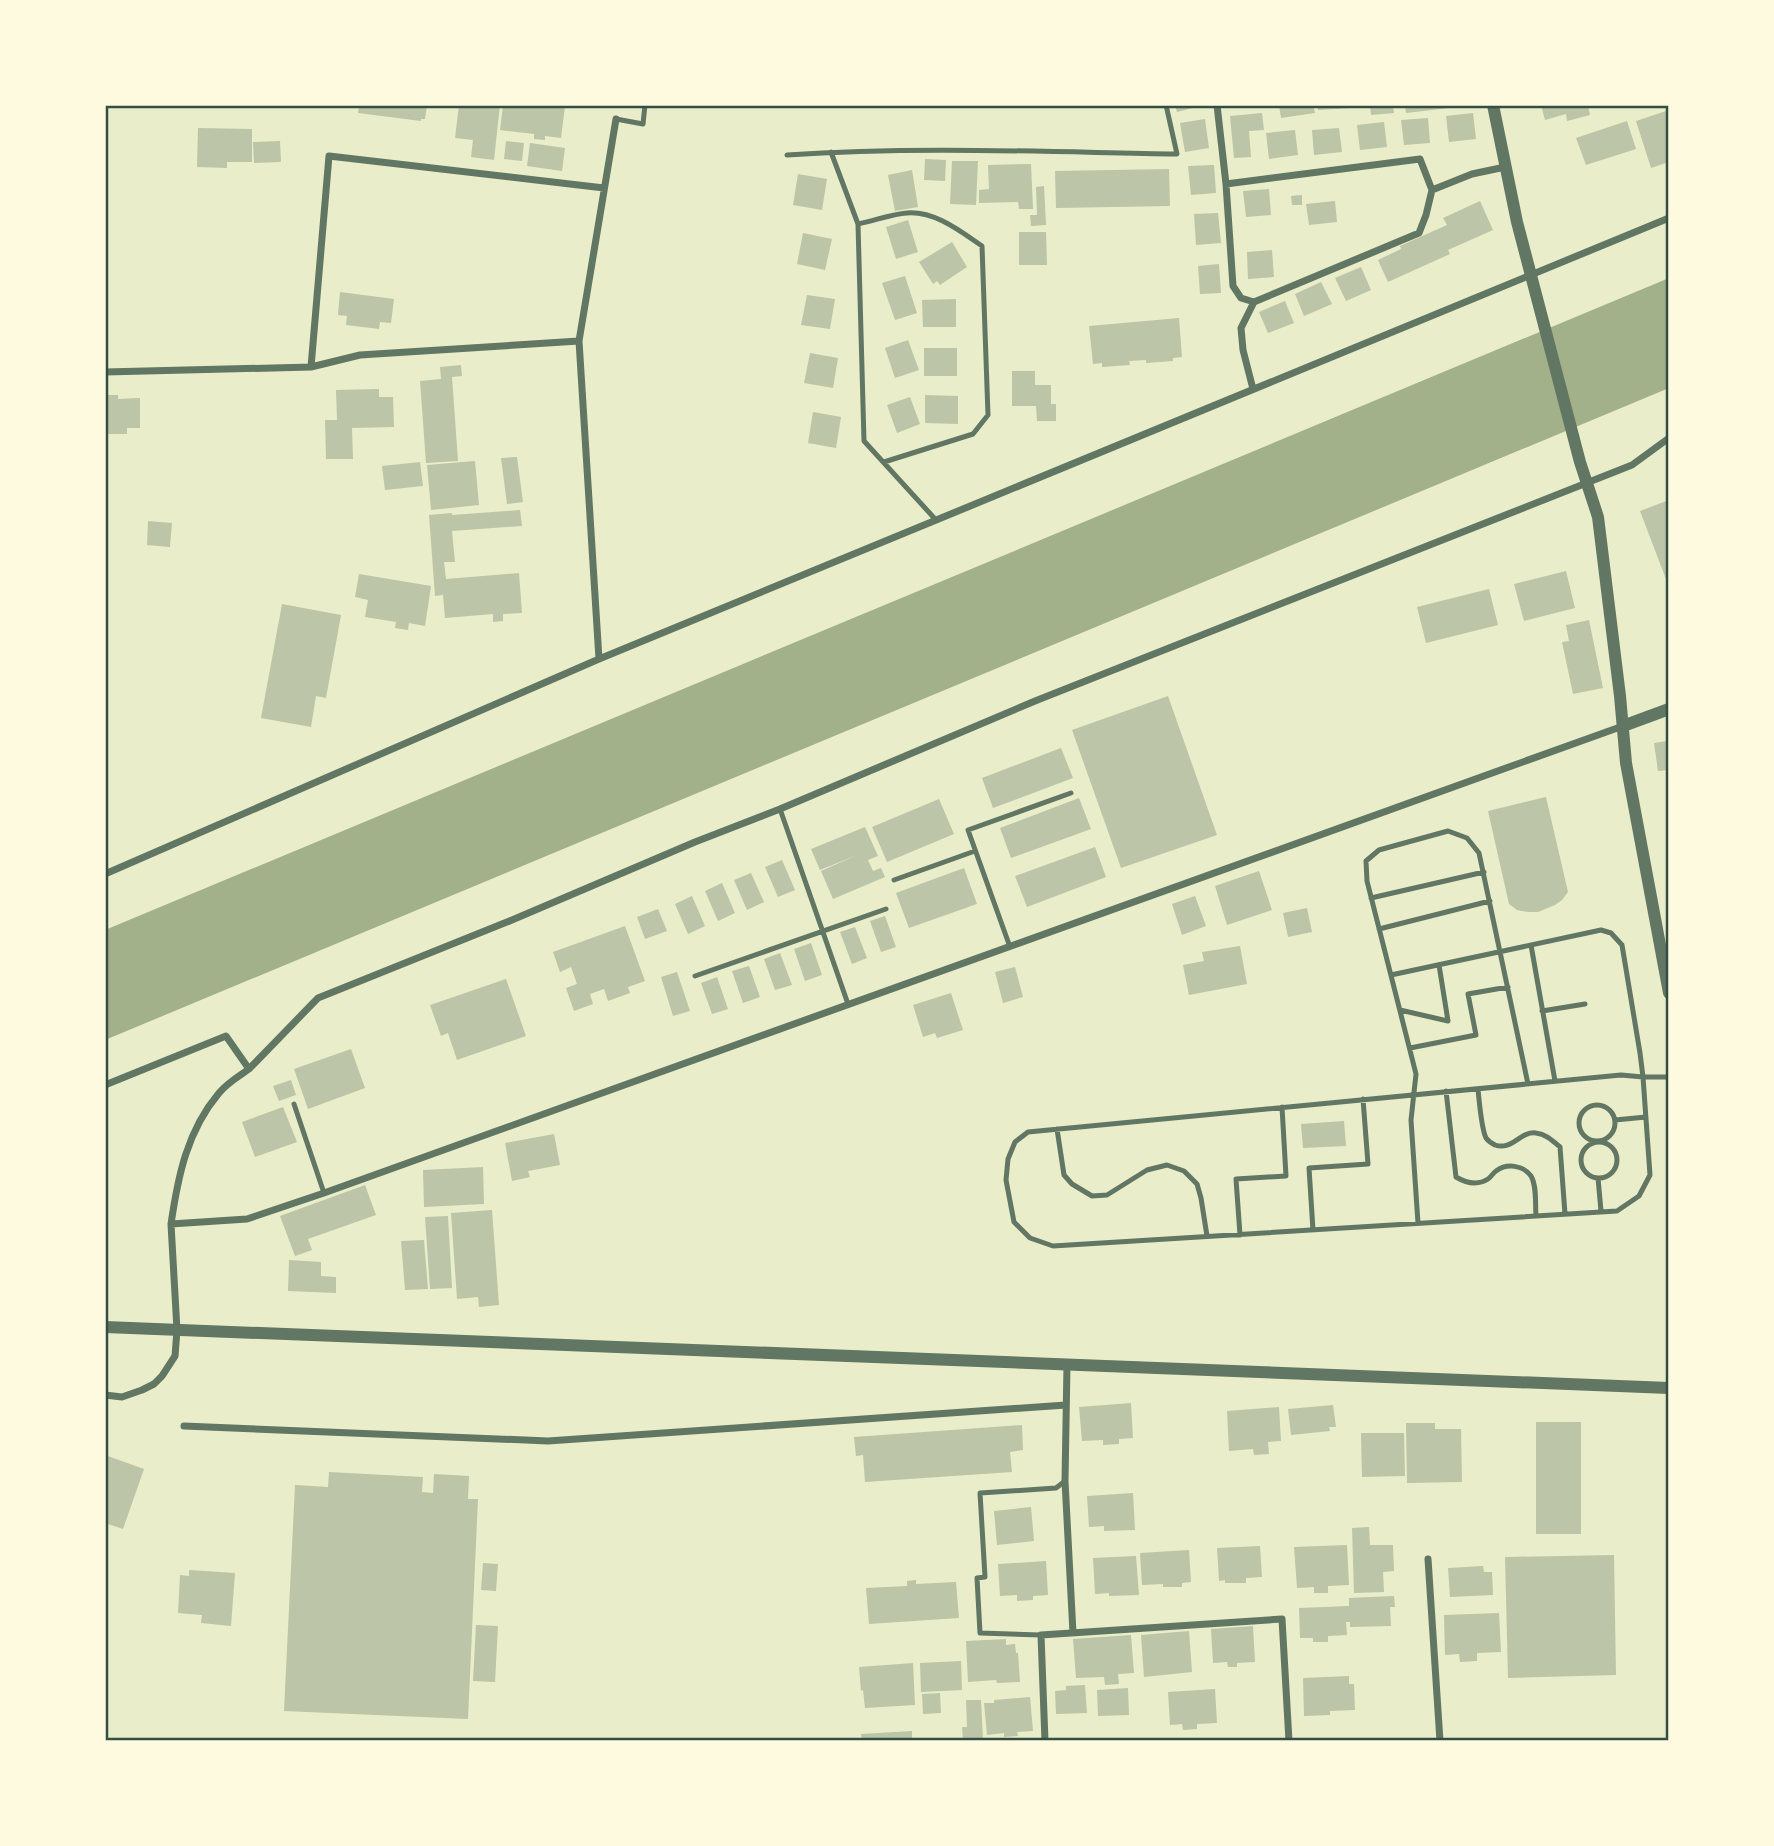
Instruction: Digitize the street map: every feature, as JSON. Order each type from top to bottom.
[{"type":"street","points":[[1219,105],[1233,286],[1241,298],[1254,302],[1419,233],[1432,190],[1420,159],[1226,184]]},
{"type":"street","points":[[1493,105],[1531,275],[1580,462],[1598,517],[1626,763],[1669,991]]},
{"type":"street","points":[[600,659],[579,341],[615,119]]},
{"type":"street","points":[[311,367],[329,156],[604,188]]},
{"type":"street","points":[[1432,190],[1472,174],[1505,167]]},
{"type":"street","points":[[105,874],[600,659],[1669,218]]},
{"type":"street","points":[[1253,389],[1243,350],[1241,328],[1254,302]]},
{"type":"street","points":[[105,372],[311,367],[360,355],[579,341]]},
{"type":"street","points":[[105,1395],[122,1397],[154,1384],[175,1356],[177,1330],[171,1224],[178,1179],[188,1146],[204,1115],[221,1091],[249,1069],[318,998],[1048,696],[1632,465],[1669,438]]},
{"type":"street","points":[[171,1224],[247,1219],[324,1193],[1669,709]]},
{"type":"street","points":[[105,1085],[226,1036],[249,1069]]},
{"type":"street","points":[[105,1327],[1669,1388]]},
{"type":"street","points":[[1067,1365],[1065,1481],[1073,1633]]},
{"type":"street","points":[[184,1426],[548,1441],[1066,1405]]},
{"type":"street","points":[[1428,1559],[1440,1741]]},
{"type":"street","points":[[1045,1741],[1041,1635],[1282,1619],[1289,1741]]},
{"type":"lane","points":[[615,119],[642,124],[645,105]]},
{"type":"lane","points":[[787,155],[982,150],[1177,154],[1166,105]]},
{"type":"lane","points":[[831,152],[858,224],[864,442],[936,520]]},
{"type":"lane","points":[[858,224],[908,213],[934,217],[953,226],[982,246],[988,415],[973,434],[884,462]]},
{"type":"lane","points":[[1010,947],[968,831],[1071,793]]},
{"type":"lane","points":[[779,809],[848,1004]]},
{"type":"lane","points":[[1418,1223],[1411,1120],[1416,1074],[1367,881],[1366,862],[1379,850],[1448,831],[1467,838],[1479,853],[1528,1084]]},
{"type":"lane","points":[[894,880],[975,850]]},
{"type":"lane","points":[[1371,898],[1484,872]]},
{"type":"lane","points":[[1379,929],[1490,901]]},
{"type":"lane","points":[[695,976],[886,909]]},
{"type":"lane","points":[[1391,975],[1601,930],[1611,933],[1622,945],[1643,1077],[1650,1175],[1639,1196],[1617,1211],[1053,1246],[1030,1238],[1014,1222],[1006,1180],[1008,1159],[1015,1142],[1028,1132],[1621,1075],[1643,1077],[1669,1077]]},
{"type":"lane","points":[[1531,945],[1555,1081]]},
{"type":"lane","points":[[1400,1010],[1448,1021],[1439,965]]},
{"type":"lane","points":[[1410,1048],[1476,1035],[1468,994],[1507,987]]},
{"type":"lane","points":[[1542,1011],[1585,1004]]},
{"type":"lane","points":[[1478,1089],[1485,1137],[1491,1143],[1502,1147],[1525,1134],[1536,1133],[1549,1138],[1560,1147],[1565,1214]]},
{"type":"lane","points":[[1446,1091],[1456,1177],[1464,1182],[1475,1183],[1487,1179],[1497,1170],[1509,1166],[1518,1167],[1530,1175],[1534,1185],[1536,1216]]},
{"type":"lane","points":[[1313,1230],[1309,1168],[1368,1164],[1363,1099]]},
{"type":"lane","points":[[294,1104],[324,1193]]},
{"type":"lane","points":[[1597,1142],[1589,1139],[1579,1127],[1583,1112],[1597,1105],[1612,1112],[1615,1128],[1605,1140],[1597,1142],[1591,1143],[1585,1148],[1581,1155],[1581,1164],[1590,1176],[1606,1177],[1613,1171],[1617,1156],[1607,1144],[1597,1142]]},
{"type":"lane","points":[[1240,1234],[1236,1179],[1286,1176],[1282,1107]]},
{"type":"lane","points":[[1615,1120],[1646,1117]]},
{"type":"lane","points":[[1057,1129],[1064,1175],[1072,1184],[1092,1196],[1107,1195],[1147,1170],[1167,1165],[1184,1171],[1197,1184],[1207,1236]]},
{"type":"lane","points":[[1598,1178],[1601,1211]]},
{"type":"lane","points":[[1041,1635],[980,1633],[977,1578],[985,1577],[980,1493],[1056,1488],[1065,1481]]},
{"type":"shaded area","points":[[1669,278],[1669,388],[105,1040],[105,930]]},
{"type":"building","points":[[359,105],[427,105],[425,119],[421,121],[358,113]]},
{"type":"building","points":[[459,105],[500,105],[494,160],[471,157],[473,140],[455,138]]},
{"type":"building","points":[[503,105],[565,106],[561,138],[545,136],[545,140],[534,139],[534,134],[500,130]]},
{"type":"building","points":[[1175,105],[1200,105],[1200,106],[1177,112]]},
{"type":"building","points":[[1279,105],[1313,105],[1315,113],[1281,118]]},
{"type":"building","points":[[1318,105],[1350,105],[1350,108],[1318,110]]},
{"type":"building","points":[[1370,105],[1393,105],[1394,113],[1371,115]]},
{"type":"building","points":[[1405,105],[1458,105],[1458,107],[1406,113]]},
{"type":"building","points":[[1541,105],[1588,105],[1590,115],[1567,121],[1566,114],[1545,120]]},
{"type":"building","points":[[1669,110],[1669,162],[1651,168],[1636,121]]},
{"type":"building","points":[[1262,113],[1264,130],[1249,131],[1251,157],[1234,158],[1230,116]]},
{"type":"building","points":[[1473,113],[1476,139],[1449,142],[1446,116]]},
{"type":"building","points":[[1428,118],[1430,143],[1404,145],[1401,120]]},
{"type":"building","points":[[1205,119],[1209,148],[1185,152],[1180,123]]},
{"type":"building","points":[[1627,121],[1636,149],[1586,165],[1576,138]]},
{"type":"building","points":[[1384,122],[1387,147],[1360,150],[1357,125]]},
{"type":"building","points":[[198,128],[252,129],[252,162],[227,162],[227,168],[197,167]]},
{"type":"building","points":[[1339,128],[1342,152],[1314,155],[1312,130]]},
{"type":"building","points":[[1295,130],[1298,155],[1269,159],[1266,133]]},
{"type":"building","points":[[280,141],[281,162],[254,163],[253,142]]},
{"type":"building","points":[[506,141],[524,143],[522,161],[504,159]]},
{"type":"building","points":[[530,143],[565,148],[562,171],[527,166]]},
{"type":"building","points":[[925,159],[946,160],[945,181],[924,180]]},
{"type":"building","points":[[952,161],[978,161],[976,205],[950,204]]},
{"type":"building","points":[[1031,164],[1033,209],[1019,209],[1018,202],[979,203],[979,190],[989,189],[988,165]]},
{"type":"building","points":[[1214,165],[1216,193],[1191,195],[1188,166]]},
{"type":"building","points":[[1169,169],[1170,206],[1056,208],[1055,171]]},
{"type":"building","points":[[912,170],[918,207],[895,211],[888,175]]},
{"type":"building","points":[[798,174],[827,179],[822,210],[793,205]]},
{"type":"building","points":[[1044,186],[1046,225],[1031,226],[1030,215],[1037,215],[1036,187]]},
{"type":"building","points":[[1269,189],[1271,215],[1246,217],[1243,191]]},
{"type":"building","points":[[1302,195],[1302,205],[1292,205],[1291,196]]},
{"type":"building","points":[[1335,201],[1337,222],[1309,225],[1306,204]]},
{"type":"building","points":[[1480,201],[1493,230],[1448,250],[1450,254],[1388,282],[1378,260],[1401,249],[1400,246],[1447,225],[1443,218]]},
{"type":"building","points":[[1218,213],[1221,243],[1196,245],[1194,214]]},
{"type":"building","points":[[908,220],[918,252],[896,259],[886,227]]},
{"type":"building","points":[[1019,232],[1046,232],[1047,265],[1019,265]]},
{"type":"building","points":[[803,233],[832,239],[825,270],[797,264]]},
{"type":"building","points":[[952,242],[967,267],[940,285],[937,281],[933,284],[919,262]]},
{"type":"building","points":[[1272,250],[1274,277],[1248,279],[1247,252]]},
{"type":"building","points":[[1219,264],[1221,293],[1200,294],[1198,266]]},
{"type":"building","points":[[1361,267],[1371,290],[1346,301],[1335,278]]},
{"type":"building","points":[[905,276],[917,313],[895,320],[882,283]]},
{"type":"building","points":[[1321,282],[1332,304],[1304,316],[1295,294]]},
{"type":"building","points":[[340,292],[394,299],[391,323],[380,322],[379,329],[346,325],[347,316],[338,315]]},
{"type":"building","points":[[807,295],[835,299],[830,329],[801,325]]},
{"type":"building","points":[[956,299],[956,327],[923,327],[922,300]]},
{"type":"building","points":[[1285,301],[1294,323],[1268,333],[1259,312]]},
{"type":"building","points":[[1179,318],[1182,357],[1173,358],[1173,361],[1129,361],[1130,365],[1102,367],[1102,363],[1093,364],[1089,326]]},
{"type":"building","points":[[908,340],[919,370],[895,378],[885,348]]},
{"type":"building","points":[[924,348],[957,348],[957,376],[924,376]]},
{"type":"building","points":[[810,353],[838,358],[833,388],[804,383]]},
{"type":"building","points":[[461,365],[462,376],[452,377],[458,461],[426,463],[420,381],[441,379],[440,367]]},
{"type":"building","points":[[1012,371],[1035,371],[1035,385],[1051,385],[1051,404],[1056,404],[1056,421],[1037,421],[1036,406],[1012,406]]},
{"type":"building","points":[[379,389],[379,397],[393,397],[394,427],[352,428],[353,459],[326,459],[325,420],[337,420],[336,390]]},
{"type":"building","points":[[105,395],[118,395],[118,399],[140,398],[140,428],[127,428],[127,434],[105,434]]},
{"type":"building","points":[[925,395],[958,396],[958,424],[925,423]]},
{"type":"building","points":[[910,397],[920,424],[897,433],[887,405]]},
{"type":"building","points":[[813,412],[841,417],[836,448],[808,443]]},
{"type":"building","points":[[517,457],[523,502],[507,504],[501,458]]},
{"type":"building","points":[[475,461],[479,505],[431,510],[427,465]]},
{"type":"building","points":[[420,462],[423,486],[385,490],[382,466]]},
{"type":"building","points":[[1669,500],[1669,587],[1640,511]]},
{"type":"building","points":[[520,510],[522,526],[452,531],[455,562],[444,562],[446,579],[519,573],[522,613],[503,614],[503,621],[493,622],[493,614],[445,618],[443,595],[435,596],[429,515]]},
{"type":"building","points":[[148,521],[172,523],[170,547],[147,545]]},
{"type":"building","points":[[1566,571],[1575,608],[1524,621],[1514,584]]},
{"type":"building","points":[[359,574],[431,586],[425,626],[409,623],[408,630],[395,628],[396,622],[365,617],[368,600],[355,597]]},
{"type":"building","points":[[1489,589],[1498,625],[1426,643],[1417,607]]},
{"type":"building","points":[[282,604],[341,615],[326,698],[316,696],[311,727],[261,718]]},
{"type":"building","points":[[1589,620],[1603,688],[1573,694],[1562,642],[1569,641],[1566,625]]},
{"type":"building","points":[[1168,696],[1217,835],[1121,868],[1072,730]]},
{"type":"building","points":[[1669,736],[1669,770],[1658,771],[1654,743],[1667,741],[1666,737]]},
{"type":"building","points":[[1061,748],[1073,778],[993,808],[982,778]]},
{"type":"building","points":[[1546,797],[1568,892],[1555,905],[1538,912],[1517,910],[1509,904],[1488,811]]},
{"type":"building","points":[[1079,798],[1091,829],[1011,858],[1000,828]]},
{"type":"building","points":[[939,799],[954,834],[887,862],[872,827]]},
{"type":"building","points":[[865,827],[878,856],[868,860],[873,871],[881,868],[885,877],[833,899],[821,871],[857,855],[820,870],[811,849]]},
{"type":"building","points":[[1095,847],[1106,877],[1027,907],[1015,876]]},
{"type":"building","points":[[782,860],[795,890],[778,897],[765,867]]},
{"type":"building","points":[[964,868],[977,904],[909,928],[896,893]]},
{"type":"building","points":[[1259,871],[1272,910],[1227,925],[1215,886]]},
{"type":"building","points":[[751,873],[764,902],[747,910],[734,880]]},
{"type":"building","points":[[722,883],[735,913],[718,921],[705,891]]},
{"type":"building","points":[[692,896],[705,926],[688,934],[675,904]]},
{"type":"building","points":[[1195,896],[1206,926],[1182,935],[1172,904]]},
{"type":"building","points":[[1307,908],[1312,932],[1288,937],[1283,913]]},
{"type":"building","points":[[658,909],[667,931],[645,939],[637,917]]},
{"type":"building","points":[[885,916],[896,947],[881,952],[870,921]]},
{"type":"building","points":[[625,926],[645,981],[628,987],[630,993],[608,1001],[604,989],[590,994],[593,1004],[574,1011],[566,988],[577,984],[571,967],[560,972],[553,952]]},
{"type":"building","points":[[855,927],[867,958],[852,964],[840,932]]},
{"type":"building","points":[[811,943],[822,975],[805,981],[794,949]]},
{"type":"building","points":[[1240,946],[1247,984],[1189,995],[1183,965],[1204,961],[1202,952]]},
{"type":"building","points":[[780,953],[792,985],[775,990],[764,959]]},
{"type":"building","points":[[749,966],[760,997],[743,1003],[732,971]]},
{"type":"building","points":[[1015,967],[1023,997],[1003,1003],[995,972]]},
{"type":"building","points":[[677,972],[690,1011],[673,1016],[661,977]]},
{"type":"building","points":[[717,977],[728,1009],[712,1014],[701,983]]},
{"type":"building","points":[[506,979],[526,1036],[457,1060],[448,1033],[441,1036],[430,1005]]},
{"type":"building","points":[[951,993],[963,1030],[937,1038],[935,1033],[923,1037],[913,1005]]},
{"type":"building","points":[[351,1049],[365,1088],[308,1109],[294,1069]]},
{"type":"building","points":[[291,1080],[296,1095],[279,1101],[273,1086]]},
{"type":"building","points":[[283,1107],[297,1142],[255,1157],[242,1122]]},
{"type":"building","points":[[1344,1121],[1346,1146],[1303,1148],[1301,1124]]},
{"type":"building","points":[[554,1134],[560,1165],[528,1171],[530,1177],[512,1181],[505,1143]]},
{"type":"building","points":[[483,1167],[484,1204],[424,1207],[423,1170]]},
{"type":"building","points":[[365,1185],[376,1215],[308,1239],[312,1250],[295,1256],[280,1216]]},
{"type":"building","points":[[492,1210],[499,1305],[479,1307],[478,1297],[457,1299],[451,1213]]},
{"type":"building","points":[[448,1216],[452,1288],[430,1289],[425,1217]]},
{"type":"building","points":[[424,1240],[428,1289],[405,1290],[401,1241]]},
{"type":"building","points":[[289,1260],[321,1262],[321,1276],[336,1277],[336,1293],[288,1291]]},
{"type":"building","points":[[1131,1403],[1133,1438],[1119,1439],[1119,1444],[1103,1445],[1103,1440],[1082,1441],[1079,1407]]},
{"type":"building","points":[[1333,1405],[1336,1427],[1329,1427],[1330,1431],[1291,1435],[1288,1409]]},
{"type":"building","points":[[1279,1407],[1281,1441],[1268,1442],[1269,1454],[1254,1455],[1253,1449],[1229,1451],[1227,1411]]},
{"type":"building","points":[[1536,1422],[1581,1422],[1581,1534],[1536,1534]]},
{"type":"building","points":[[1406,1423],[1435,1423],[1435,1429],[1461,1429],[1462,1482],[1407,1483]]},
{"type":"building","points":[[1022,1425],[1023,1450],[1010,1452],[1012,1472],[865,1482],[863,1455],[856,1456],[854,1437]]},
{"type":"building","points":[[1361,1433],[1404,1433],[1405,1476],[1362,1477]]},
{"type":"building","points":[[105,1455],[144,1469],[123,1529],[105,1523]]},
{"type":"building","points":[[329,1472],[423,1477],[422,1492],[433,1493],[434,1474],[469,1476],[468,1499],[478,1499],[468,1719],[284,1711],[295,1485],[328,1487]]},
{"type":"building","points":[[1133,1493],[1135,1530],[1104,1531],[1104,1526],[1089,1527],[1087,1496]]},
{"type":"building","points":[[1031,1507],[1034,1541],[997,1545],[994,1511]]},
{"type":"building","points":[[1369,1527],[1370,1545],[1393,1545],[1394,1571],[1383,1572],[1384,1592],[1354,1593],[1352,1528]]},
{"type":"building","points":[[1347,1545],[1349,1585],[1328,1586],[1328,1593],[1314,1593],[1314,1587],[1297,1588],[1294,1547]]},
{"type":"building","points":[[1260,1546],[1262,1577],[1246,1578],[1246,1583],[1219,1581],[1217,1548]]},
{"type":"building","points":[[1189,1550],[1191,1582],[1182,1583],[1182,1587],[1142,1585],[1140,1553]]},
{"type":"building","points":[[1614,1555],[1616,1675],[1508,1678],[1505,1557]]},
{"type":"building","points":[[1136,1556],[1139,1595],[1095,1594],[1093,1558]]},
{"type":"building","points":[[1046,1561],[1048,1595],[1017,1601],[1017,1595],[1000,1596],[998,1564]]},
{"type":"building","points":[[483,1563],[498,1564],[496,1591],[481,1590]]},
{"type":"building","points":[[1483,1566],[1484,1572],[1492,1572],[1493,1595],[1450,1597],[1448,1568]]},
{"type":"building","points":[[189,1570],[235,1573],[231,1626],[201,1623],[202,1615],[178,1613],[180,1575],[189,1576]]},
{"type":"building","points":[[916,1580],[916,1584],[956,1582],[959,1618],[869,1624],[866,1588],[907,1586],[907,1581]]},
{"type":"building","points":[[1394,1596],[1395,1607],[1390,1607],[1391,1626],[1350,1627],[1350,1622],[1346,1622],[1347,1635],[1328,1636],[1328,1642],[1313,1642],[1313,1638],[1300,1638],[1299,1608],[1349,1606],[1349,1598]]},
{"type":"building","points":[[1499,1613],[1501,1652],[1477,1653],[1477,1661],[1460,1662],[1459,1654],[1445,1655],[1444,1615]]},
{"type":"building","points":[[476,1625],[498,1626],[495,1682],[473,1681]]},
{"type":"building","points":[[1253,1626],[1255,1662],[1237,1663],[1237,1667],[1228,1667],[1227,1662],[1213,1663],[1211,1629]]},
{"type":"building","points":[[1189,1631],[1192,1672],[1144,1677],[1141,1635]]},
{"type":"building","points":[[1131,1635],[1134,1673],[1118,1674],[1119,1684],[1105,1685],[1104,1677],[1076,1678],[1073,1639]]},
{"type":"building","points":[[1006,1639],[1006,1645],[1015,1644],[1018,1653],[1020,1682],[968,1682],[966,1641]]},
{"type":"building","points":[[961,1661],[962,1690],[921,1692],[920,1663]]},
{"type":"building","points":[[913,1663],[915,1705],[865,1708],[859,1667]]},
{"type":"building","points":[[1349,1676],[1349,1684],[1354,1684],[1355,1710],[1304,1716],[1303,1678]]},
{"type":"building","points":[[1085,1685],[1087,1713],[1056,1714],[1055,1691],[1066,1690],[1066,1686]]},
{"type":"building","points":[[1128,1688],[1129,1715],[1098,1716],[1097,1690]]},
{"type":"building","points":[[1215,1689],[1217,1723],[1197,1724],[1197,1729],[1183,1730],[1182,1724],[1170,1725],[1168,1692]]},
{"type":"building","points":[[940,1693],[941,1713],[923,1714],[922,1694]]},
{"type":"building","points":[[1030,1697],[1033,1731],[1017,1732],[1018,1736],[1004,1737],[1004,1733],[987,1735],[984,1703]]},
{"type":"building","points":[[966,1700],[981,1700],[983,1741],[963,1741],[962,1727],[967,1727]]},
{"type":"building","points":[[912,1731],[912,1741],[862,1741],[861,1734]]}]
